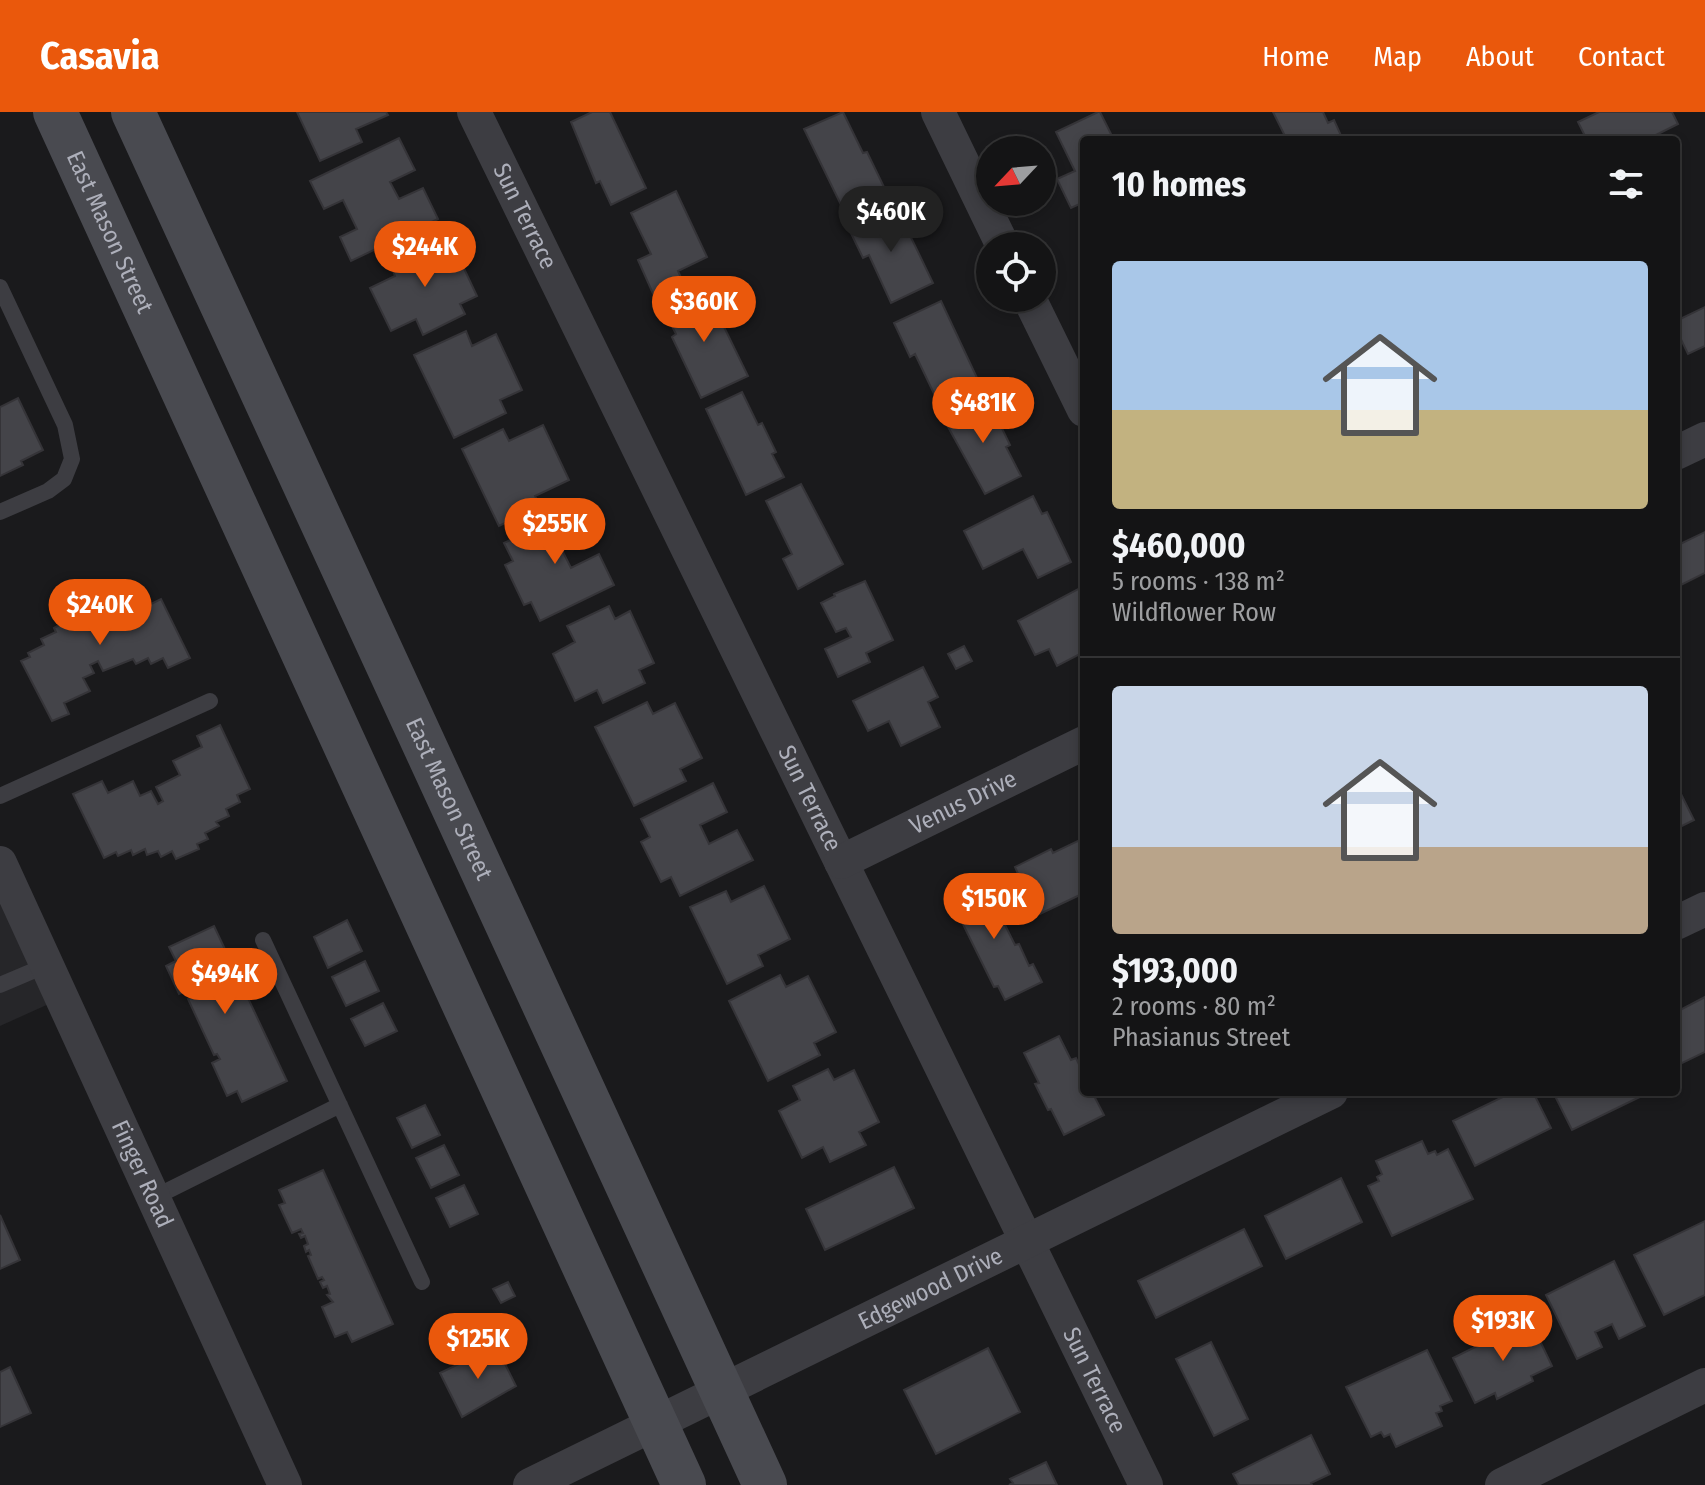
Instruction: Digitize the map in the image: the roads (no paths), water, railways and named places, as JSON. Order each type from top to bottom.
[{"type":"main road","name":"East Mason Street","points":[[55,112],[684,1485]]},
{"type":"main road","name":"East Mason Street","points":[[133,112],[765,1485]]},
{"type":"street","name":"Sun Terrace","points":[[474,112],[1146,1485]]},
{"type":"street","points":[[938,112],[996,232]]},
{"type":"street","points":[[1036,312],[1080,402]]},
{"type":"street","points":[[1680,451],[1705,439]]},
{"type":"street","name":"Venus Drive","points":[[841,862],[1080,745]]},
{"type":"street","name":"Finger Road","points":[[0,863],[285,1485]]},
{"type":"street","points":[[1680,921],[1705,909]]},
{"type":"street","name":"Edgewood Drive","points":[[530,1485],[1323,1096]]},
{"type":"street","points":[[1502,1485],[1705,1385]]},
{"type":"lane","points":[[0,287],[65,425],[72,459],[64,479],[48,491],[0,512]]},
{"type":"lane","points":[[0,796],[210,701]]},
{"type":"lane","points":[[263,940],[422,1282]]},
{"type":"lane","points":[[0,985],[47,965]]},
{"type":"lane","points":[[153,1198],[340,1105]]}]
